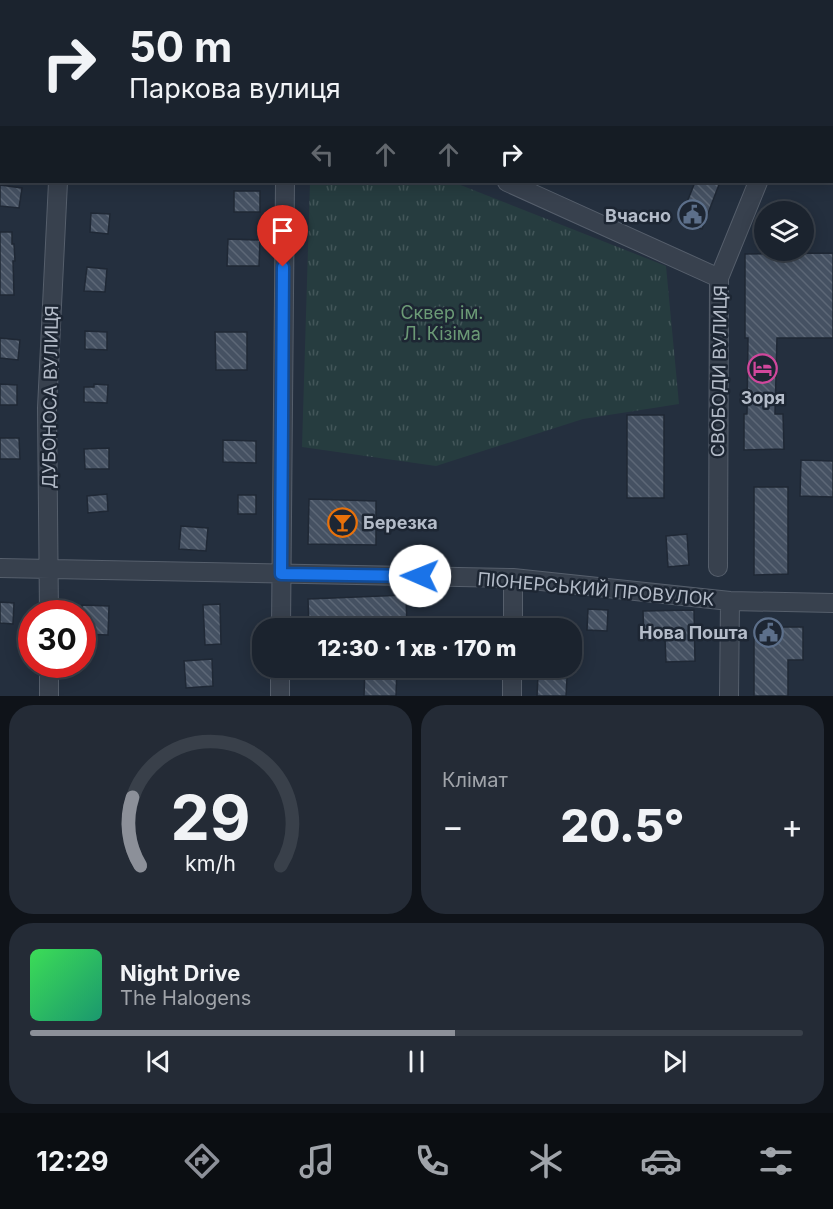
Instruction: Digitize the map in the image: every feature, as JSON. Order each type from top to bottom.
[{"type":"street","name":"ДУБОНОСА ВУЛИЦЯ","points":[[49,600],[47,408],[58,183]]},
{"type":"street","points":[[281,618],[285,183]]},
{"type":"street","points":[[509,183],[719,278]]},
{"type":"street","name":"СВОБОДИ ВУЛИЦЯ","points":[[718,567],[719,278],[758,183]]},
{"type":"street","name":"ПІОНЕРСЬКИЙ ПРОВУЛОК","points":[[0,568],[513,578],[730,602],[833,603]]},
{"type":"street","points":[[513,578],[513,618]]},
{"type":"street","points":[[729,696],[730,602]]},
{"type":"street","points":[[49,678],[49,696]]},
{"type":"street","points":[[280,678],[280,696]]},
{"type":"street","points":[[512,678],[512,696]]},
{"type":"green space","name":"Сквер ім. Л. Кізіма","points":[[310,183],[456,183],[666,266],[679,404],[583,419],[436,466],[302,447]]},
{"type":"building","points":[[695,183],[720,183],[702,229],[680,220]]},
{"type":"building","points":[[0,185],[22,188],[19,208],[0,206]]},
{"type":"building","points":[[234,191],[260,191],[260,212],[234,212]]},
{"type":"building","points":[[91,213],[110,214],[108,234],[90,232]]},
{"type":"building","points":[[0,232],[12,232],[15,261],[13,261],[14,295],[0,295]]},
{"type":"building","points":[[228,239],[260,240],[259,266],[227,266]]},
{"type":"building","points":[[814,253],[833,253],[833,338],[777,338],[775,414],[783,414],[784,449],[744,450],[748,338],[745,338],[745,254],[754,254],[754,261],[814,261]]},
{"type":"building","points":[[87,267],[107,269],[105,292],[84,291]]},
{"type":"building","points":[[85,331],[107,332],[107,350],[85,349]]},
{"type":"building","points":[[215,332],[247,332],[247,370],[216,370]]},
{"type":"building","points":[[0,338],[20,340],[18,360],[0,358]]},
{"type":"building","points":[[0,384],[17,385],[17,405],[0,405]]},
{"type":"building","points":[[94,384],[108,385],[107,403],[84,402],[84,387],[94,387]]},
{"type":"building","points":[[627,415],[664,415],[664,498],[627,498]]},
{"type":"building","points":[[0,438],[19,438],[20,459],[0,459]]},
{"type":"building","points":[[223,440],[256,441],[256,463],[223,462]]},
{"type":"building","points":[[109,448],[109,469],[85,469],[84,449]]},
{"type":"building","points":[[801,460],[833,461],[833,497],[800,496]]},
{"type":"building","points":[[754,487],[788,487],[788,574],[754,575]]},
{"type":"building","points":[[107,494],[108,511],[88,513],[87,496]]},
{"type":"building","points":[[238,495],[256,495],[256,514],[238,514]]},
{"type":"building","name":"Березка","points":[[309,499],[376,501],[376,545],[308,544]]},
{"type":"building","points":[[181,526],[208,528],[206,551],[179,549]]},
{"type":"building","points":[[687,534],[689,565],[668,567],[666,536]]},
{"type":"building","points":[[406,595],[407,618],[309,618],[308,599]]},
{"type":"building","points":[[0,602],[14,603],[13,624],[0,623]]},
{"type":"building","points":[[220,604],[221,644],[205,645],[203,605]]},
{"type":"building","points":[[96,606],[109,606],[108,635],[96,635]]},
{"type":"building","points":[[588,609],[608,610],[607,631],[587,630]]},
{"type":"building","points":[[694,610],[695,661],[666,662],[665,639],[644,639],[643,611]]},
{"type":"building","points":[[754,627],[803,627],[803,660],[788,660],[788,696],[754,696]]},
{"type":"building","points":[[212,659],[213,686],[186,688],[184,661]]},
{"type":"building","points":[[365,678],[397,678],[396,696],[364,696]]},
{"type":"building","points":[[538,678],[567,678],[566,696],[537,696]]},
{"type":"place","name":"Вчасно","points":[[692,215]]},
{"type":"place","name":"Зоря","points":[[763,368]]},
{"type":"place","name":"Березка","points":[[342,522]]},
{"type":"place","name":"Нова Пошта","points":[[769,632]]},
{"type":"route","points":[[283,267],[281,574],[420,576]]}]
